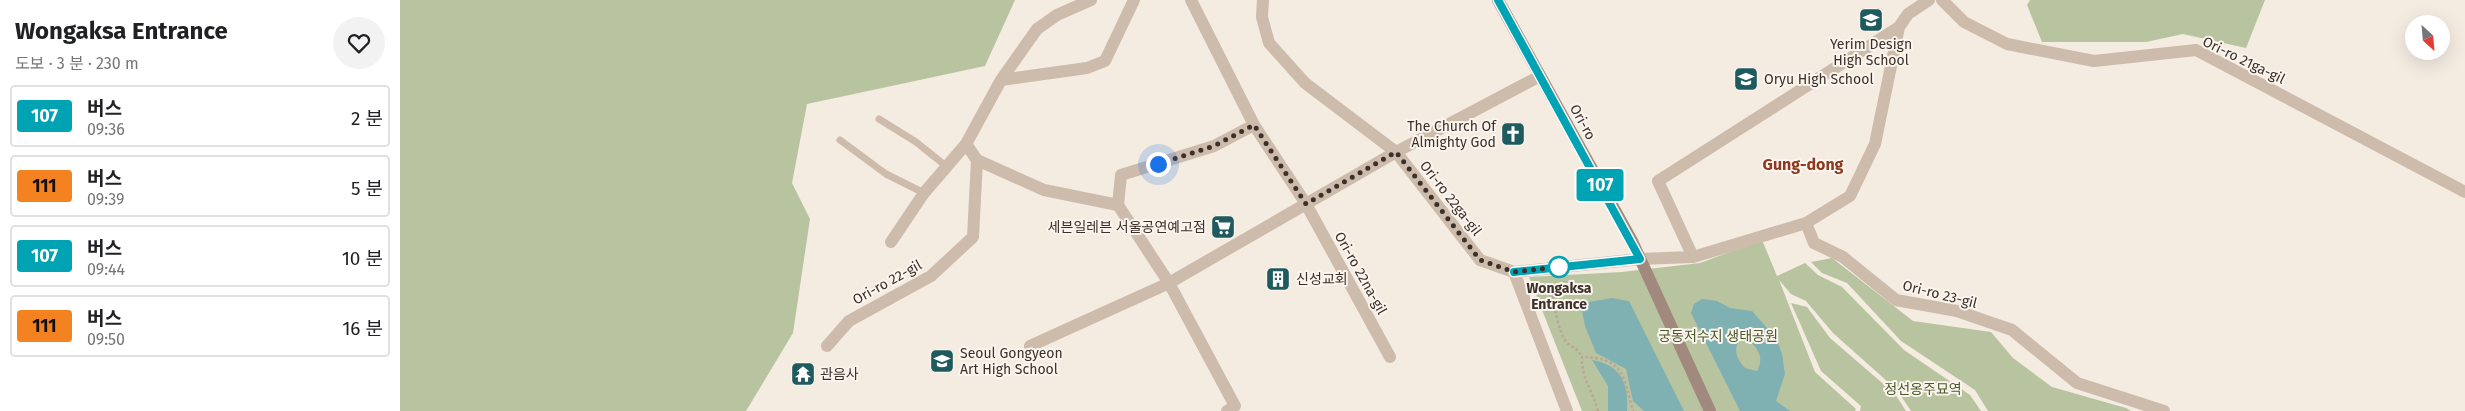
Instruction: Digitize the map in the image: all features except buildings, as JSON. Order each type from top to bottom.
[{"type":"main road","name":"Ori-ro","points":[[1498,0],[1640,259],[1710,411]]},
{"type":"street","points":[[891,242],[924,193],[966,144],[1001,80],[1036,29],[1057,15],[1091,0]]},
{"type":"street","points":[[1001,80],[1087,68],[1105,61],[1134,0]]},
{"type":"street","name":"Ori-ro 22na-gil","points":[[1191,0],[1254,125],[1306,204],[1390,357]]},
{"type":"street","name":"Ori-ro 22ga-gil","points":[[1263,0],[1262,18],[1269,43],[1305,83],[1396,152],[1480,260],[1514,272]]},
{"type":"street","points":[[1693,257],[1658,181],[1899,27],[1908,14],[1929,0]]},
{"type":"street","name":"Ori-ro 21ga-gil","points":[[1942,0],[1964,22],[2007,44],[2094,61],[2196,50],[2465,192]]},
{"type":"street","points":[[1567,411],[1514,272],[1640,259],[1693,257],[1806,223],[1850,196],[1875,144],[1899,27]]},
{"type":"street","points":[[1030,346],[1169,283],[1396,152],[1540,76]]},
{"type":"street","points":[[1227,411],[1235,406],[1169,283],[1118,205],[1121,175],[1214,146],[1254,125]]},
{"type":"street","points":[[966,144],[977,160],[1044,190],[1118,205]]},
{"type":"street","name":"Ori-ro 22-gil","points":[[827,346],[849,321],[931,276],[973,236],[977,160]]},
{"type":"street","name":"Ori-ro 23-gil","points":[[1806,223],[1814,243],[1842,257],[1896,300],[1957,311],[2012,330],[2077,383],[2164,411]]},
{"type":"lane","points":[[879,119],[916,142],[946,166]]},
{"type":"lane","points":[[840,140],[886,174],[924,193]]},
{"type":"path","points":[[1536,283],[1544,285],[1552,292],[1554,308],[1566,340],[1578,349],[1582,357],[1581,368],[1585,382],[1598,411]]},
{"type":"path","points":[[1582,357],[1597,357],[1624,373],[1632,411]]},
{"type":"green space","points":[[400,0],[1015,0],[985,66],[807,104],[792,183],[810,219],[793,333],[746,411],[400,411]]},
{"type":"green space","points":[[2030,0],[2265,0],[2246,48],[2183,34],[2146,42],[2042,42],[2027,5]]},
{"type":"green space","name":"궁동저수지 생태공원","points":[[1762,240],[1777,276],[1805,263],[1818,275],[1842,287],[1904,350],[1970,395],[1981,411],[1911,411],[1897,390],[1833,333],[1806,301],[1791,294],[1779,280],[1815,372],[1856,409],[1855,411],[1582,411],[1529,277],[1622,272],[1700,263]]},
{"type":"green space","points":[[1832,258],[1913,321],[1991,332],[2013,358],[2052,387],[2131,411],[1988,411],[1975,390],[1901,341],[1847,283],[1822,273],[1811,262]]},
{"type":"green space","points":[[1791,303],[1807,307],[1830,338],[1895,394],[1906,411],[1860,411],[1861,406],[1821,371]]},
{"type":"water","points":[[1612,298],[1629,301],[1684,411],[1644,411],[1633,401],[1626,369],[1596,353],[1585,326],[1581,306],[1584,303]]},
{"type":"water","points":[[1702,299],[1717,301],[1730,308],[1752,311],[1776,338],[1782,354],[1785,374],[1776,401],[1790,411],[1740,411],[1691,313],[1694,304]],"holes":[[[1744,335],[1760,355],[1757,371],[1745,368],[1737,356],[1736,348]]]},
{"type":"water","points":[[1592,360],[1610,366],[1621,377],[1626,392],[1627,411],[1608,411],[1608,386]]},
{"type":"bus line","name":"107","points":[[1498,0],[1632,241],[1640,259],[1514,272]]},
{"type":"place","name":"Yerim Design High School","points":[[1871,20]]},
{"type":"place","name":"Oryu High School","points":[[1746,79]]},
{"type":"place","name":"The Church Of Almighty God","points":[[1513,134]]},
{"type":"place","name":"세븐일레븐 서울공연예고점","points":[[1223,227]]},
{"type":"place","name":"Wongaksa Entrance","points":[[1559,267]]},
{"type":"place","name":"신성교회","points":[[1278,279]]},
{"type":"place","name":"Seoul Gongyeon Art High School","points":[[942,361]]},
{"type":"place","name":"관음사","points":[[803,374]]},
{"type":"district","name":"Gung-dong","points":[[1803,164]]},
{"type":"route","points":[[1158,164],[1214,146],[1254,125],[1306,204],[1396,152],[1480,260],[1514,272],[1559,267]]},
{"type":"park label","name":"정선옹주묘역","points":[[1923,389]]}]
